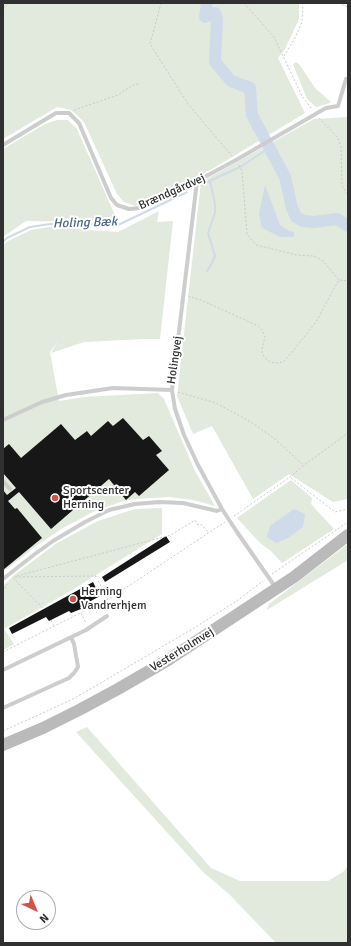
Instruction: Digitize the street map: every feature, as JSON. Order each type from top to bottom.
[{"type":"street","name":"Vesterholmvej","points":[[3,739],[45,720],[137,670],[186,641],[348,530]]},
{"type":"street","name":"Vesterholmvej","points":[[3,745],[43,728],[118,690],[219,627],[272,583],[306,569],[348,535]]},
{"type":"lane","name":"Brændgårdvej","points":[[69,113],[79,123],[111,198],[117,205],[129,209],[140,208],[197,181],[326,108],[338,106],[346,79]]},
{"type":"lane","points":[[3,146],[56,113],[69,113]]},
{"type":"lane","name":"Holingvej","points":[[3,420],[42,402],[66,395],[113,388],[172,390],[197,181]]},
{"type":"lane","points":[[172,390],[175,409],[184,435],[198,464],[222,509],[272,583]]},
{"type":"lane","points":[[3,481],[10,490]]},
{"type":"lane","points":[[3,579],[53,541],[84,522],[109,510],[135,504],[159,502],[182,503],[217,511],[222,509]]},
{"type":"lane","points":[[3,670],[89,629],[107,616]]},
{"type":"lane","points":[[3,708],[69,678],[74,673],[78,667],[74,644],[71,637]]},
{"type":"path","points":[[3,15],[4,7],[8,3]]},
{"type":"path","points":[[161,3],[150,44],[188,104],[239,165],[242,172],[247,234],[256,244],[297,255],[314,256],[324,261],[339,280],[348,281]]},
{"type":"path","points":[[244,3],[274,36],[302,96],[338,138],[341,147],[342,186],[348,195]]},
{"type":"path","points":[[283,56],[294,40],[302,22],[303,3]]},
{"type":"path","points":[[338,3],[348,6]]},
{"type":"path","points":[[69,113],[75,109],[118,95],[134,85],[139,84]]},
{"type":"path","points":[[184,295],[201,300],[258,326],[262,330],[265,337],[262,353],[270,362],[276,363],[283,362],[288,357],[316,322],[339,280]]},
{"type":"path","points":[[172,390],[216,404],[251,422],[275,439],[303,466]]},
{"type":"path","points":[[3,652],[109,598],[229,520],[290,477],[348,433]]},
{"type":"path","points":[[290,477],[334,512],[348,509]]},
{"type":"path","points":[[3,592],[13,577],[171,534],[195,520],[198,525],[202,525],[208,533]]},
{"type":"path","points":[[3,731],[71,700],[199,625],[238,600],[272,583],[348,522]]},
{"type":"path","points":[[13,577],[96,576],[109,598]]},
{"type":"path","points":[[13,577],[44,610]]},
{"type":"path","points":[[81,612],[89,629]]},
{"type":"path","points":[[51,620],[54,626]]},
{"type":"shaded area","points":[[3,3],[299,3],[299,19],[285,49],[278,58],[305,113],[214,168],[146,203],[135,206],[124,202],[117,194],[84,122],[71,110],[57,107],[3,139]]},
{"type":"shaded area","points":[[296,62],[299,64],[315,88],[331,102],[330,103],[316,107],[307,99],[293,64]]},
{"type":"shaded area","points":[[348,117],[348,499],[333,502],[289,474],[253,499],[212,426],[193,434],[177,396],[201,182],[314,119]]},
{"type":"shaded area","points":[[57,120],[68,120],[77,129],[118,222],[26,221],[3,237],[3,149],[45,124]]},
{"type":"shaded area","points":[[159,211],[157,222],[173,221],[160,339],[84,342],[51,353],[58,341],[50,352],[59,401],[84,397],[158,393],[164,399],[195,471],[215,506],[193,500],[169,497],[134,499],[120,502],[93,512],[63,528],[39,544],[3,572],[3,245],[31,230],[49,227],[118,232]]},
{"type":"shaded area","points":[[291,480],[312,498],[311,504],[334,529],[282,563],[271,551],[260,543],[237,518]]},
{"type":"shaded area","points":[[162,508],[162,534],[72,590],[4,629],[14,644],[3,650],[3,586],[14,575],[57,543],[98,521],[135,509]]},
{"type":"shaded area","points":[[348,544],[348,560],[267,610],[269,604]]},
{"type":"shaded area","points":[[87,727],[211,868],[240,881],[328,881],[343,872],[348,866],[348,943],[276,943],[229,894],[203,872],[76,732]]},
{"type":"water","points":[[265,185],[280,225],[289,231],[294,232],[294,237],[280,237],[262,228],[259,214]]},
{"type":"water","points":[[294,509],[305,514],[303,527],[288,538],[276,543],[267,537],[270,526]]},
{"type":"building","points":[[123,418],[143,440],[149,436],[162,451],[156,455],[169,470],[139,496],[135,492],[126,500],[109,479],[51,529],[19,492],[8,501],[15,509],[17,508],[42,538],[3,570],[3,490],[7,495],[16,488],[3,473],[3,449],[9,444],[21,458],[61,424],[75,440],[87,431],[91,436],[108,421],[113,426]]},
{"type":"building","points":[[166,536],[170,542],[105,582],[102,577]]},
{"type":"building","points":[[93,582],[100,596],[80,607],[81,609],[71,613],[69,611],[49,621],[46,617],[12,634],[9,628]]},
{"type":"waterway","points":[[207,3],[205,17],[215,13],[217,19],[215,62],[231,81],[250,88],[252,115],[285,177],[292,208],[296,217],[303,221],[314,222],[337,219],[348,226]]},
{"type":"waterway","name":"Holing Bæk","points":[[201,185],[242,166],[269,148]]},
{"type":"waterway","points":[[207,271],[215,256],[208,233],[215,213],[215,204],[210,181]]},
{"type":"waterway","name":"Holing Bæk","points":[[3,242],[7,238],[30,227],[50,224],[118,225],[187,192]]},
{"type":"place","name":"Sportscenter Herning","points":[[55,498]]},
{"type":"place","name":"Herning Vandrerhjem","points":[[73,599]]}]
